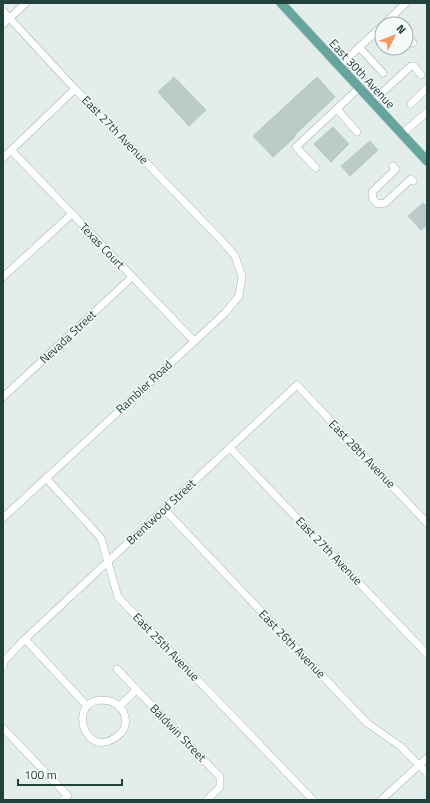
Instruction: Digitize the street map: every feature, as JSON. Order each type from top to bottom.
[{"type":"main road","name":"East 30th Avenue","points":[[280,3],[427,161]]},
{"type":"street","points":[[3,24],[26,3]]},
{"type":"street","points":[[392,16],[406,3]]},
{"type":"street","name":"East 27th Avenue","points":[[3,11],[75,89],[222,241]]},
{"type":"street","points":[[339,66],[374,33]]},
{"type":"street","points":[[359,47],[383,73]]},
{"type":"street","points":[[372,102],[411,66],[414,66],[421,74]]},
{"type":"street","points":[[316,168],[296,148],[359,88]]},
{"type":"street","points":[[411,104],[427,88]]},
{"type":"street","points":[[3,158],[75,89]]},
{"type":"street","points":[[336,109],[357,132]]},
{"type":"street","points":[[402,134],[427,112]]},
{"type":"street","name":"Texas Court","points":[[11,150],[194,341]]},
{"type":"street","points":[[393,166],[396,169],[372,192],[373,199],[378,204],[385,203],[411,179],[413,181]]},
{"type":"street","points":[[3,277],[72,214]]},
{"type":"street","name":"Rambler Road","points":[[3,518],[224,314],[239,296],[242,276],[235,256],[222,241]]},
{"type":"street","name":"Nevada Street","points":[[3,397],[132,277]]},
{"type":"street","name":"Brentwood Street","points":[[3,666],[4,660],[25,639],[296,385]]},
{"type":"street","name":"East 28th Avenue","points":[[296,385],[427,523]]},
{"type":"street","name":"East 27th Avenue","points":[[230,448],[427,654]]},
{"type":"street","name":"East 25th Avenue","points":[[46,478],[101,538],[118,597],[313,800]]},
{"type":"street","name":"East 26th Avenue","points":[[164,509],[367,723],[400,746],[427,773]]},
{"type":"street","points":[[25,639],[87,706]]},
{"type":"street","name":"Baldwin Street","points":[[117,669],[220,777],[220,787],[207,800]]},
{"type":"street","points":[[119,707],[136,690]]},
{"type":"street","points":[[99,700],[108,700],[119,707],[124,711],[126,722],[123,731],[113,741],[102,743],[92,740],[85,731],[83,720],[84,711],[87,706],[99,700]]},
{"type":"street","points":[[3,728],[68,796],[63,800]]},
{"type":"street","points":[[381,800],[427,758]]},
{"type":"building","points":[[174,77],[206,110],[189,126],[158,92]]},
{"type":"building","points":[[317,77],[335,97],[273,157],[253,136]]},
{"type":"building","points":[[333,127],[349,144],[331,162],[314,144]]},
{"type":"building","points":[[370,141],[378,150],[350,176],[341,166]]},
{"type":"building","points":[[423,203],[427,207],[427,225],[421,230],[408,216]]}]
